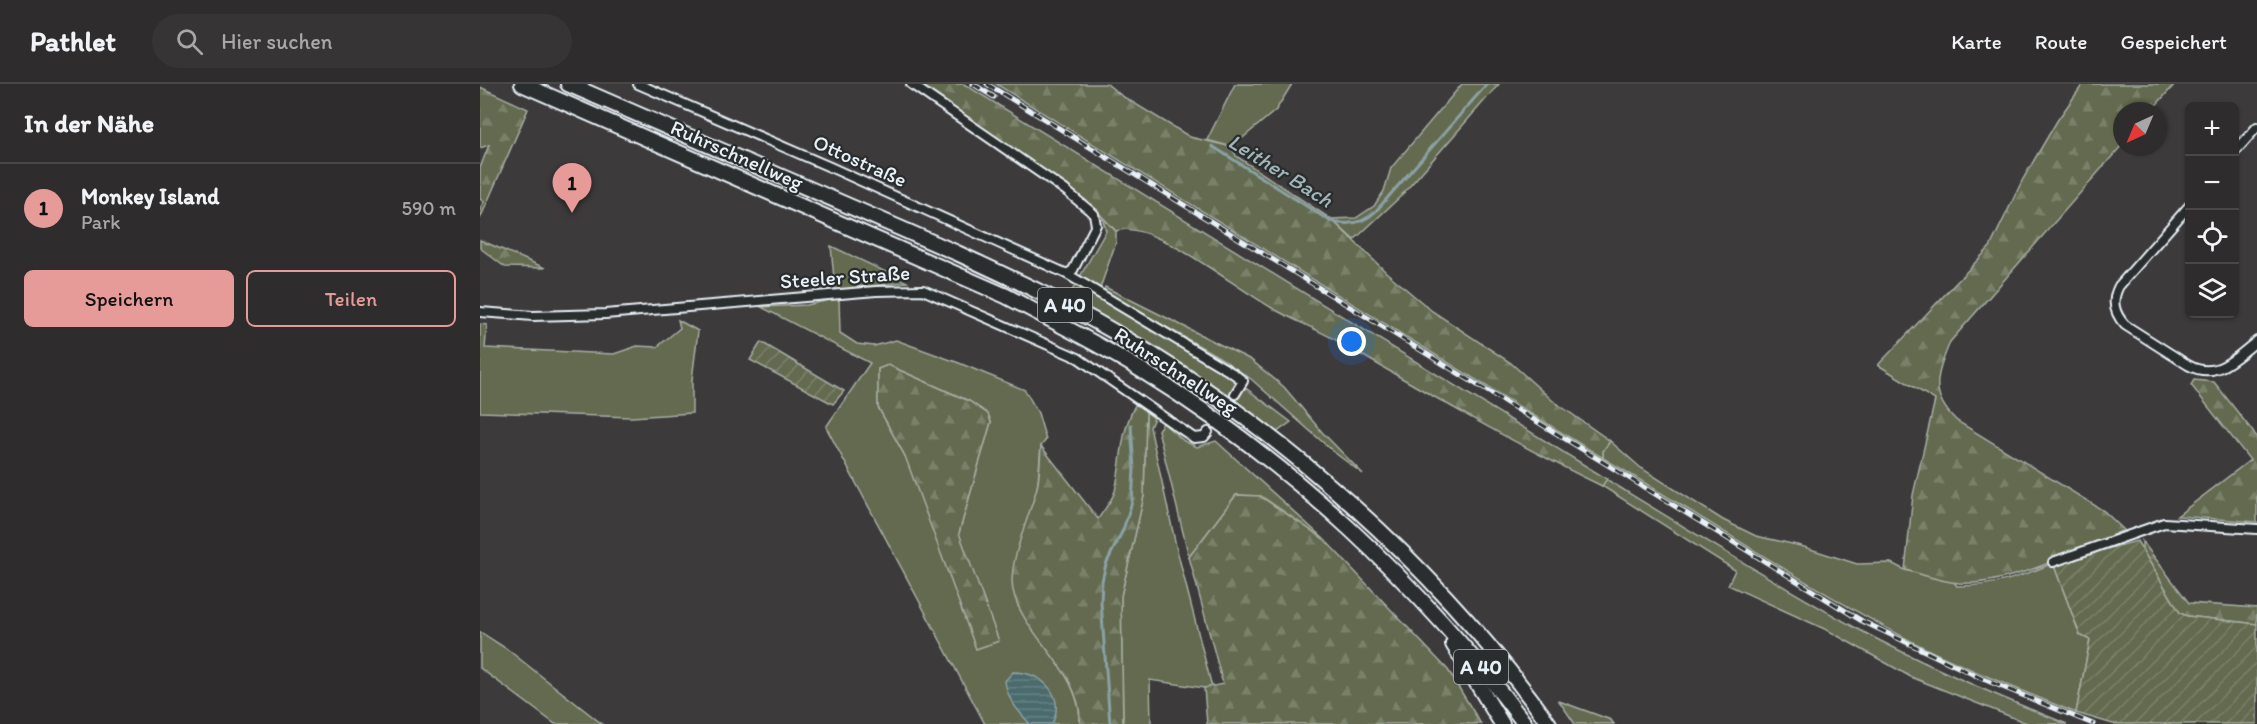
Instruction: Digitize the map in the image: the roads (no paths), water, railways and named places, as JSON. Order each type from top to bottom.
[{"type":"highway","name":"Ruhrschnellweg","points":[[522,84],[996,292],[1101,346],[1142,371],[1214,419],[1290,477],[1345,524],[1433,612],[1474,658],[1525,724]]},
{"type":"highway","name":"Ruhrschnellweg","points":[[568,84],[1004,275],[1110,329],[1192,380],[1300,462],[1359,512],[1406,558],[1487,645],[1549,724]]},
{"type":"highway","points":[[1433,612],[1502,724]]},
{"type":"street","name":"Ottostraße","points":[[638,84],[830,167],[1067,274],[1243,381],[1235,394]]},
{"type":"street","points":[[911,84],[1065,190],[1094,214],[1096,225],[1073,270],[1067,274]]},
{"type":"street","points":[[2239,148],[2257,127]]},
{"type":"street","points":[[2186,210],[2119,286],[2114,295],[2114,306],[2118,318],[2125,325],[2188,365],[2210,372],[2223,367],[2257,341]]},
{"type":"street","name":"Steeler Straße","points":[[480,312],[533,316],[611,314],[876,291],[922,290],[1078,358],[1194,438],[1204,437],[1208,432]]},
{"type":"street","points":[[2053,562],[2163,523],[2257,529]]},
{"type":"water","points":[[1013,672],[1033,676],[1049,687],[1056,704],[1052,724],[1030,724],[1017,709],[1008,693],[1005,681]]},
{"type":"waterway","name":"Leither Bach","points":[[1212,146],[1330,221],[1354,223],[1366,219],[1376,211],[1487,84]]},
{"type":"waterway","name":"Leither Bach","points":[[1110,724],[1101,602],[1102,581],[1106,564],[1123,530],[1132,502],[1134,469],[1131,425]]},
{"type":"tunnel","points":[[1208,432],[1235,394]]},
{"type":"railway","points":[[973,84],[994,97]]},
{"type":"railway","points":[[987,84],[1862,621],[1983,679],[2093,724]]},
{"type":"place","name":"Monkey Island","points":[[572,213]]}]
